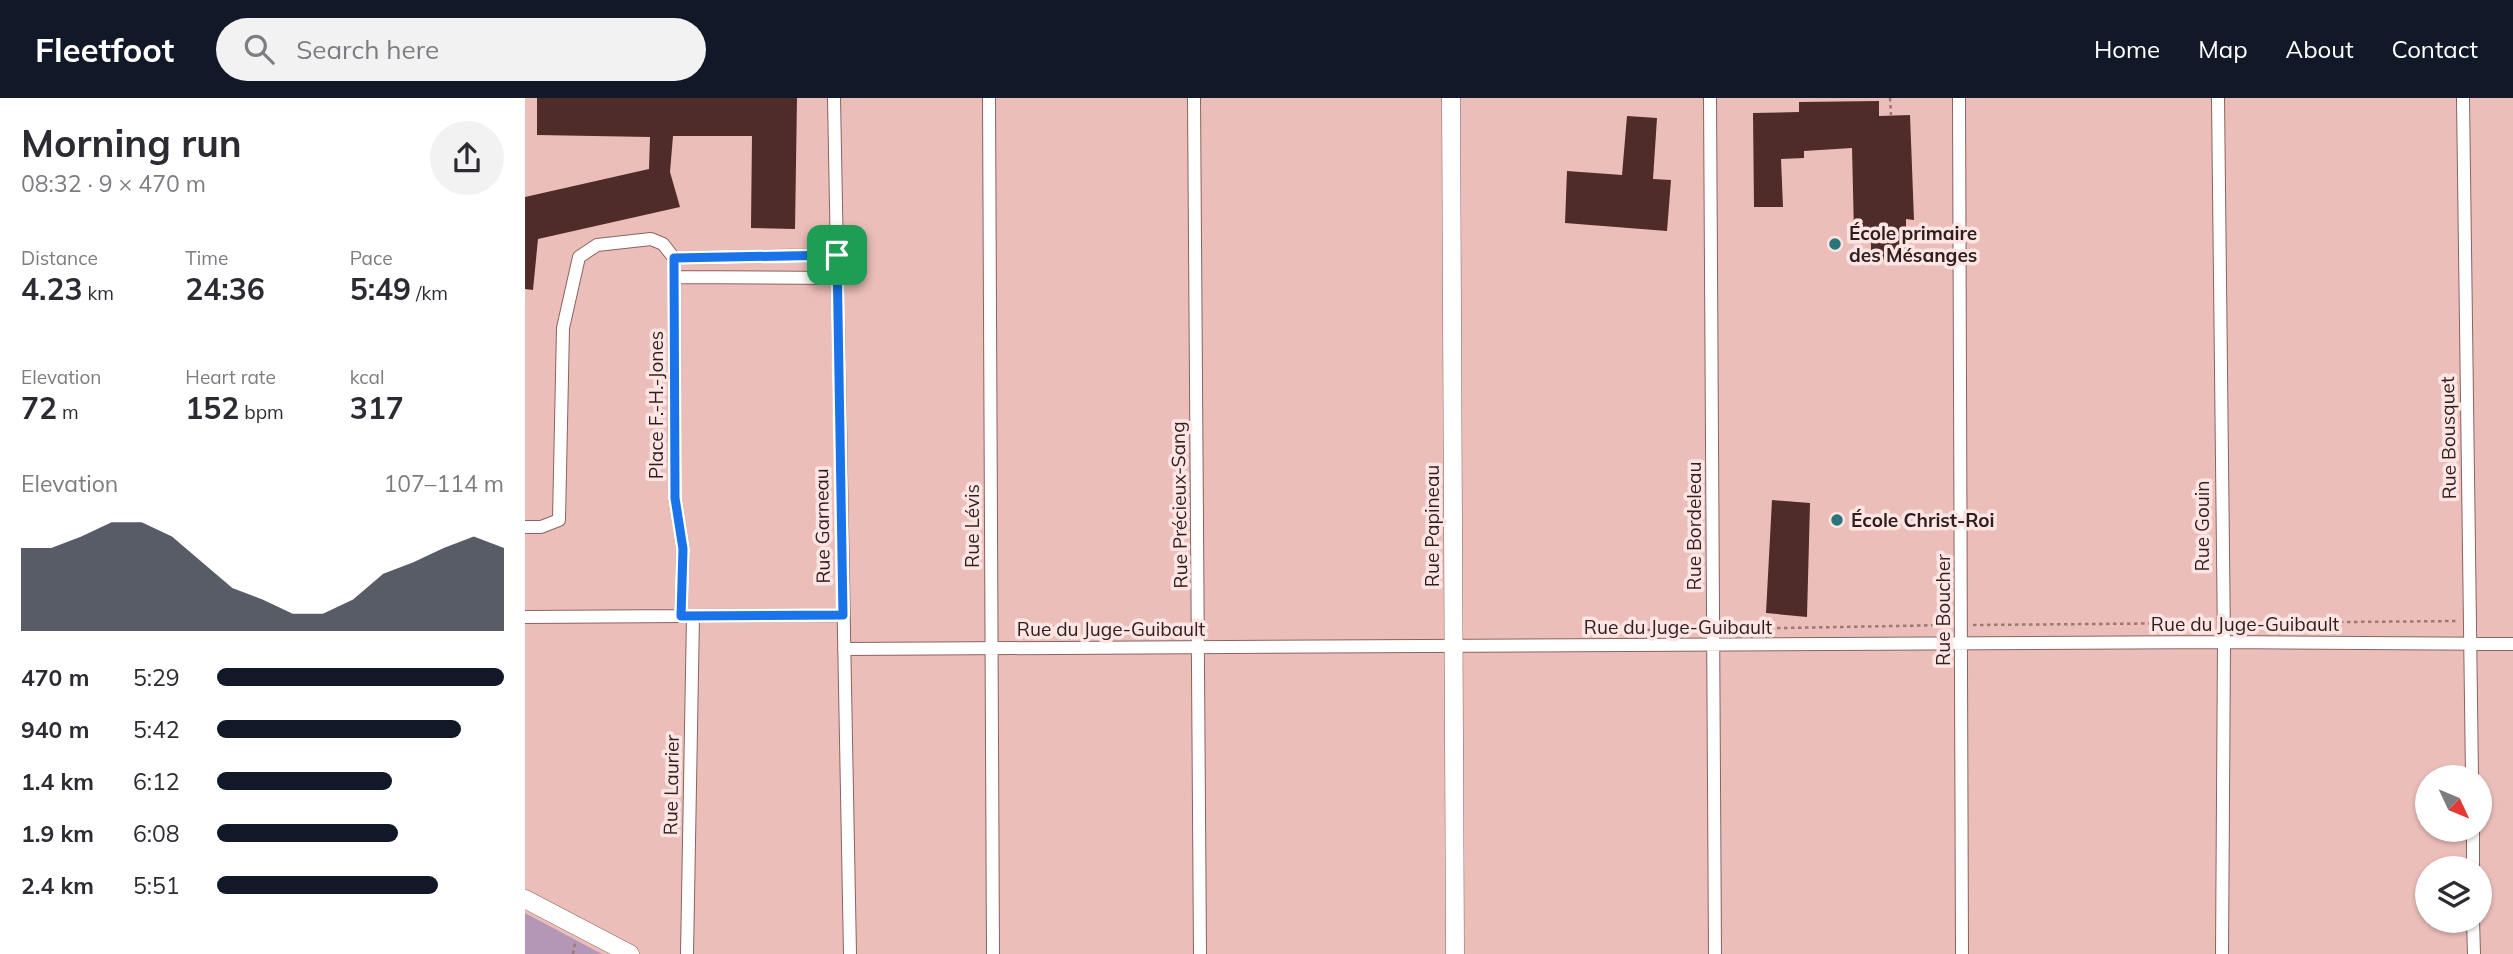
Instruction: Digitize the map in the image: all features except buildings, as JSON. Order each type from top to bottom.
[{"type":"street","name":"Rue Garneau","points":[[834,98],[850,954]]},
{"type":"street","name":"Rue Lévis","points":[[989,98],[993,954]]},
{"type":"street","name":"Rue Précieux-Sang","points":[[1194,98],[1199,954]]},
{"type":"street","name":"Rue Papineau","points":[[1451,98],[1455,954]]},
{"type":"street","name":"Rue Bordeleau","points":[[1710,98],[1715,954]]},
{"type":"street","name":"Rue Boucher","points":[[1959,98],[1962,954]]},
{"type":"street","name":"Rue Gouin","points":[[2218,98],[2224,642],[2222,954]]},
{"type":"street","name":"Rue Bousquet","points":[[2463,98],[2472,765]]},
{"type":"street","points":[[525,527],[541,527],[559,520],[563,328],[579,257],[597,245],[651,239],[663,244],[674,258],[837,255]]},
{"type":"street","name":"Place F.-H.-Jones","points":[[674,258],[675,498],[683,549],[687,616]]},
{"type":"street","points":[[675,277],[837,278]]},
{"type":"street","points":[[525,617],[843,615]]},
{"type":"street","name":"Rue Laurier","points":[[687,616],[687,954]]},
{"type":"street","name":"Rue du Juge-Guibault","points":[[844,649],[2224,642],[2513,644]]},
{"type":"street","points":[[525,899],[630,954]]},
{"type":"street","points":[[2473,933],[2473,954]]},
{"type":"path","points":[[1890,98],[1891,115]]},
{"type":"shaded area","points":[[525,913],[602,954],[525,954]]},
{"type":"place","name":"École primaire des Mésanges","points":[[1835,244]]},
{"type":"place","name":"École Christ-Roi","points":[[1837,520]]},
{"type":"route","points":[[837,255],[843,615],[681,616],[683,549],[675,498],[674,258],[837,255]]}]
